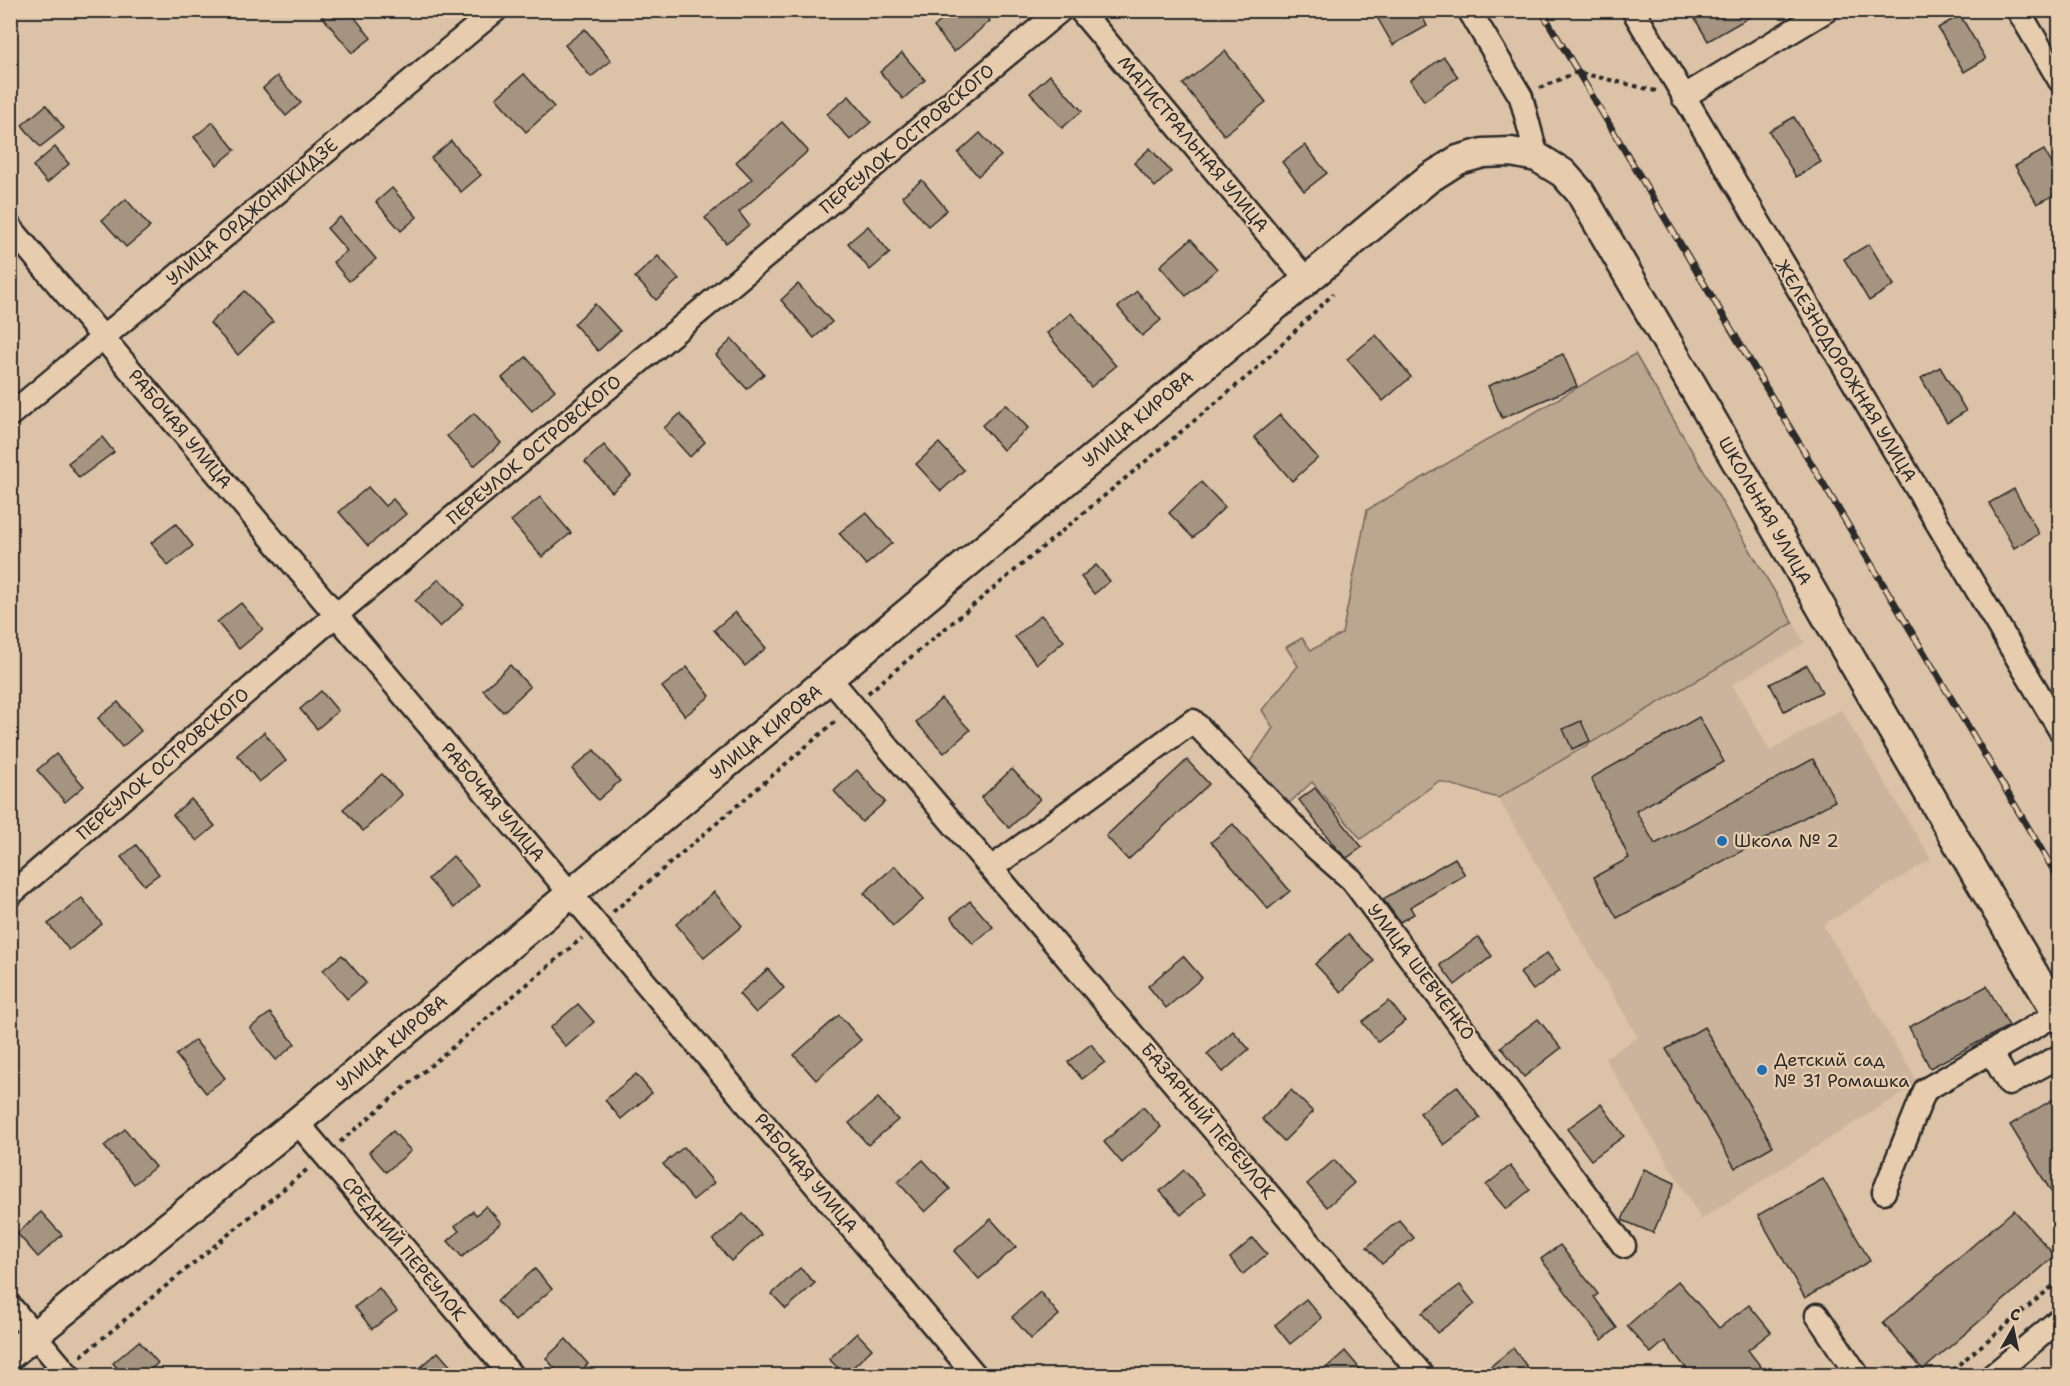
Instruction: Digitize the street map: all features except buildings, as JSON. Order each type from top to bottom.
[{"type":"main road","name":"УЛИЦА КИРОВА","points":[[10,1355],[297,1122],[830,679],[1305,278],[1428,179],[1458,160],[1483,153],[1511,152],[1537,157]]},
{"type":"main road","name":"ШКОЛЬНАЯ УЛИЦА","points":[[1537,157],[1563,173],[1580,192],[2058,1016]]},
{"type":"street","name":"УЛИЦА ОРДЖОНИКИДЗЕ","points":[[10,415],[496,10]]},
{"type":"street","name":"ПЕРЕУЛОК ОСТРОВСКОГО","points":[[10,895],[336,615],[1061,10]]},
{"type":"street","name":"МАГИСТРАЛЬНАЯ УЛИЦА","points":[[1080,10],[1305,278]]},
{"type":"street","points":[[1469,10],[1521,97],[1537,157]]},
{"type":"street","name":"ЖЕЛЕЗНОДОРОЖНАЯ УЛИЦА","points":[[1634,10],[1683,97],[2060,730]]},
{"type":"street","points":[[1683,97],[1827,10]]},
{"type":"street","points":[[2018,10],[2060,81]]},
{"type":"street","name":"РАБОЧАЯ УЛИЦА","points":[[10,227],[976,1376]]},
{"type":"street","name":"БАЗАРНЫЙ ПЕРЕУЛОК","points":[[830,679],[993,867],[1423,1376]]},
{"type":"street","name":"УЛИЦА ШЕВЧЕНКО","points":[[993,867],[1193,721],[1311,843],[1352,880],[1624,1246]]},
{"type":"street","points":[[1884,1192],[1925,1090],[2058,1016]]},
{"type":"street","points":[[1991,1052],[2009,1084],[2060,1056]]},
{"type":"street","name":"СРЕДНИЙ ПЕРЕУЛОК","points":[[297,1122],[512,1376]]},
{"type":"street","points":[[10,1306],[67,1373]]},
{"type":"street","points":[[1817,1316],[1858,1376]]},
{"type":"street","points":[[1992,1376],[2060,1319]]},
{"type":"path","points":[[1521,97],[1577,72],[1683,97]]},
{"type":"path","points":[[67,1373],[597,926],[853,706],[1255,370],[1338,289]]},
{"type":"path","points":[[1945,1376],[2060,1280]]},
{"type":"shaded area","points":[[1635,354],[1793,623],[1498,798],[1439,781],[1361,839],[1312,782],[1285,807],[1249,763],[1273,728],[1262,710],[1298,666],[1286,647],[1302,638],[1311,650],[1342,634],[1367,510]]},
{"type":"shaded area","name":"Школа № 2","points":[[1793,623],[1805,643],[1732,684],[1770,751],[1841,710],[1931,859],[1823,925],[1918,1083],[1701,1219],[1605,1058],[1638,1037],[1498,798]]},
{"type":"railway","points":[[1541,10],[2060,881]]},
{"type":"place","name":"Школа № 2","points":[[1722,841]]},
{"type":"place","name":"Детский сад № 31 Ромашка","points":[[1762,1070]]}]
